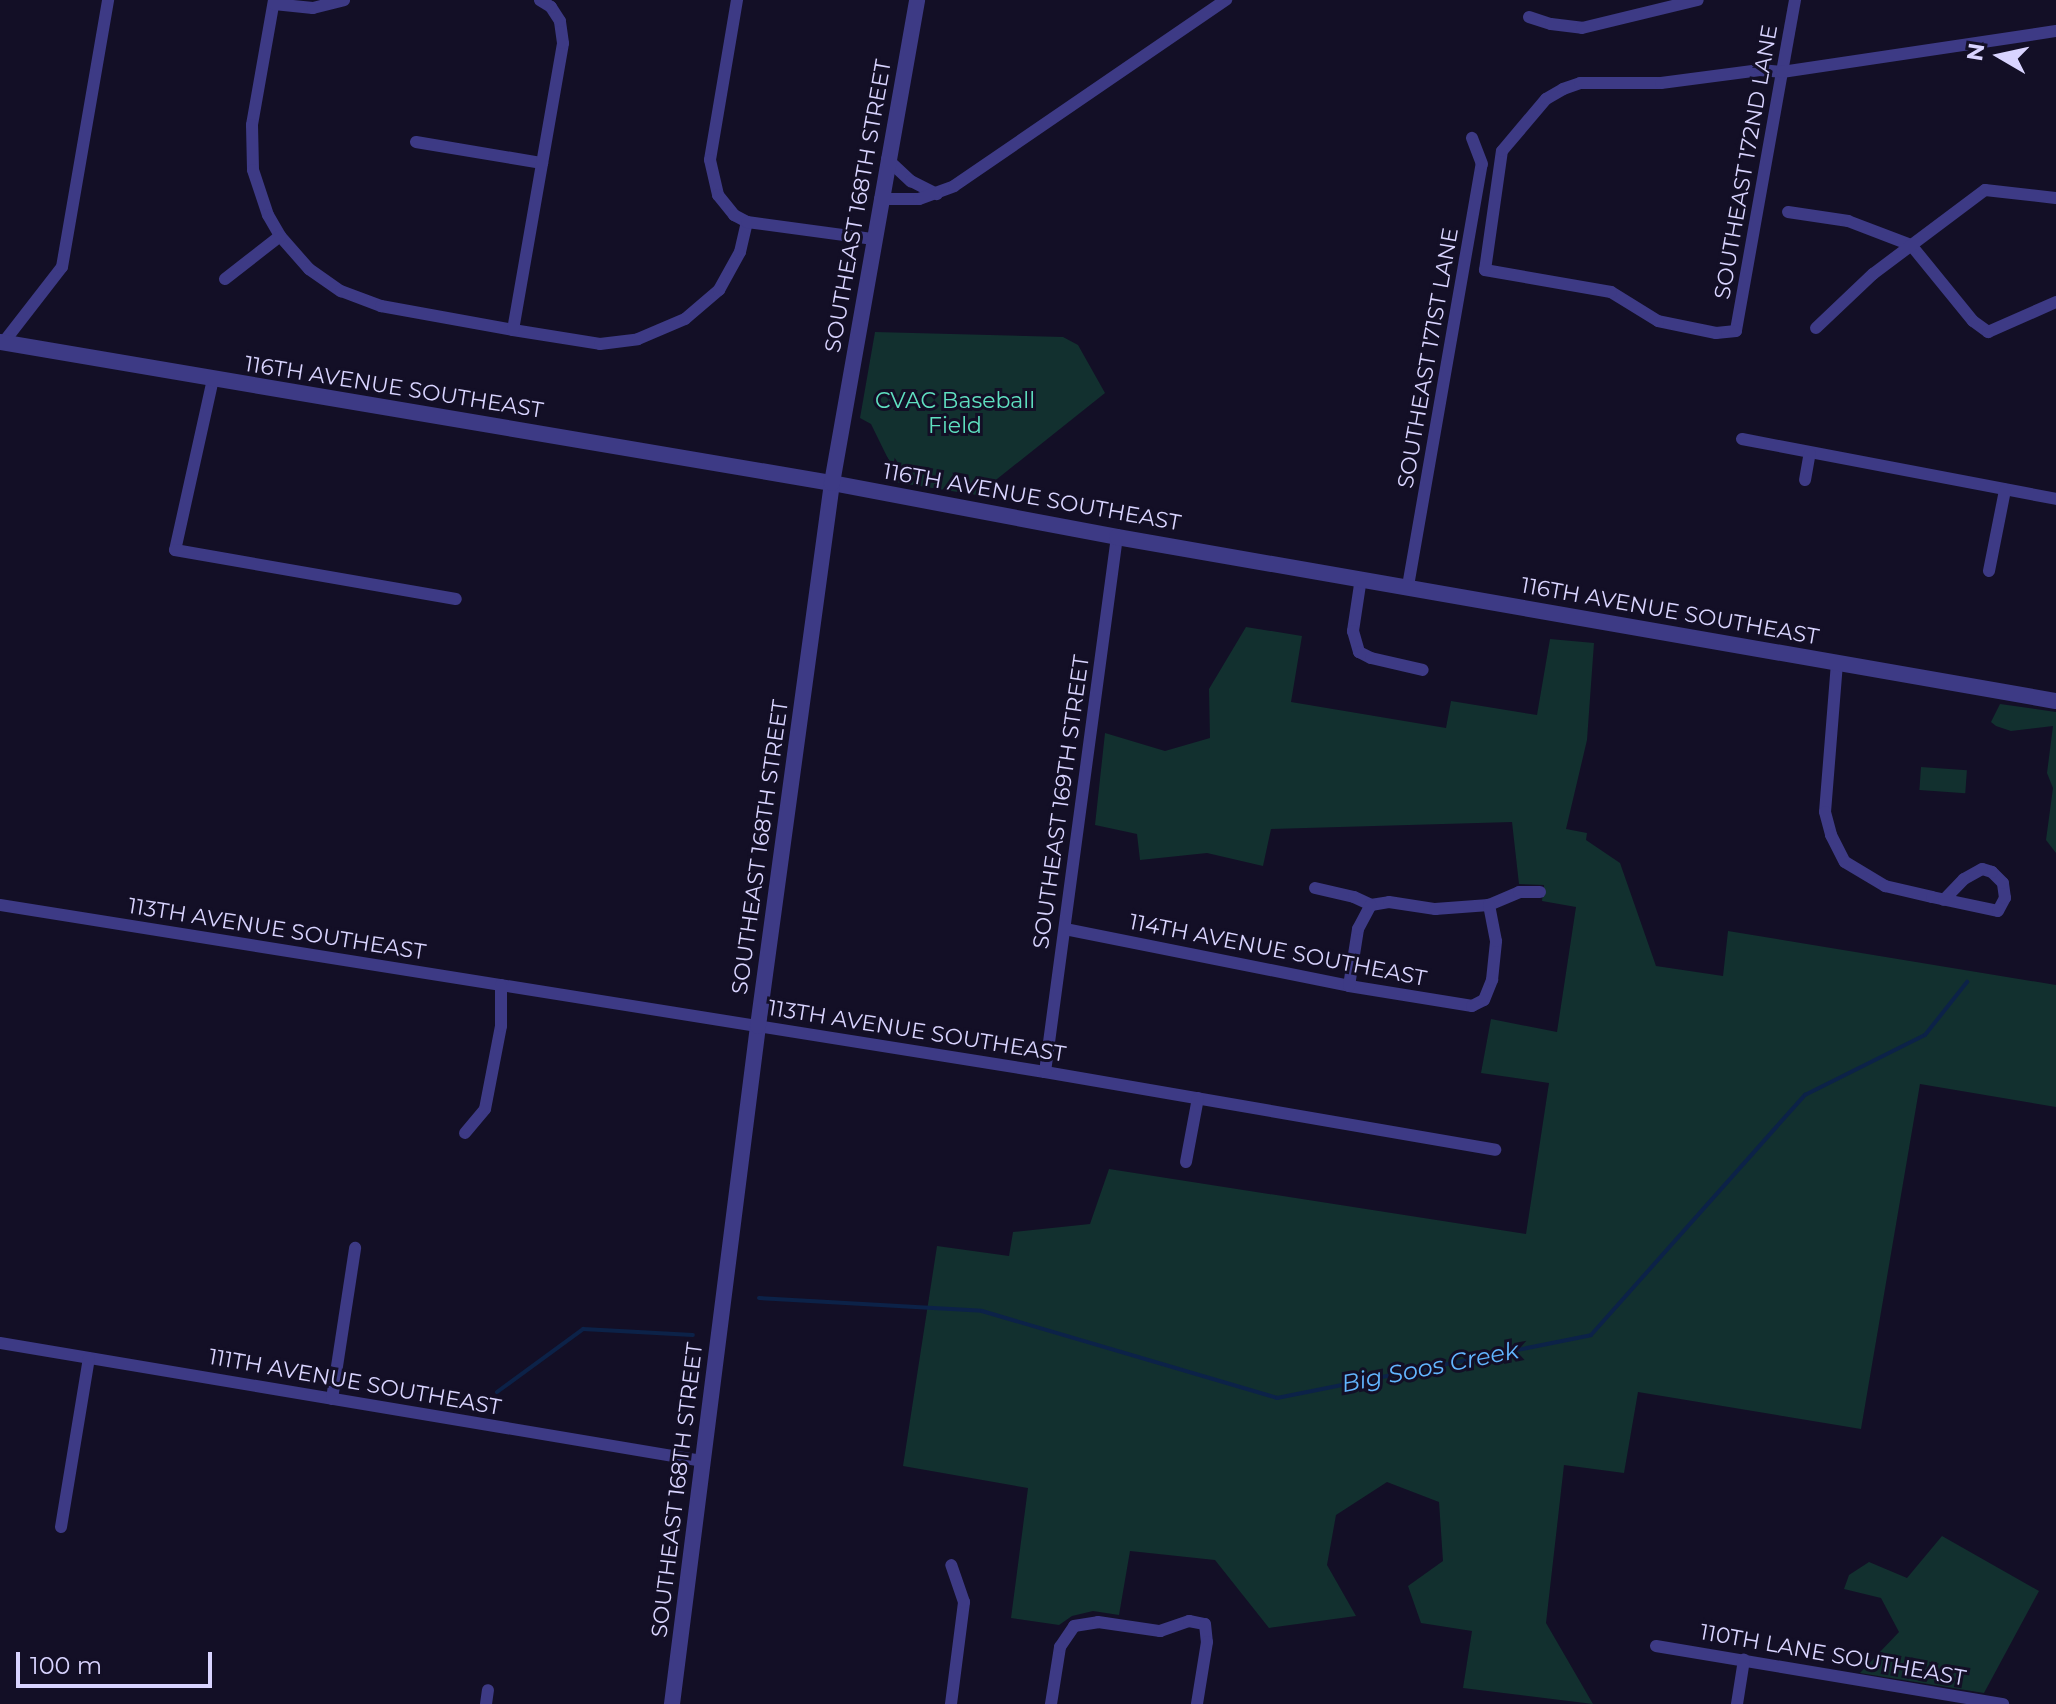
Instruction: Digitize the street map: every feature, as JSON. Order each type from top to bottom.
[{"type":"street","points":[[1,346],[62,267],[108,0]]},
{"type":"street","points":[[344,0],[313,8],[274,2],[252,147],[253,170],[261,196],[280,236],[309,269],[355,298],[600,344],[638,339],[664,330],[702,308],[719,290],[740,252],[747,222]]},
{"type":"street","points":[[513,330],[563,43],[556,12],[540,0]]},
{"type":"street","points":[[737,0],[709,169],[724,205],[747,222],[872,239]]},
{"type":"street","name":"SOUTHEAST 168TH STREET","points":[[672,1704],[758,1026],[832,483],[872,239],[917,0]]},
{"type":"street","points":[[880,199],[919,199],[954,186],[1226,0]]},
{"type":"street","points":[[1529,17],[1582,28],[1698,0]]},
{"type":"street","name":"SOUTHEAST 172ND LANE","points":[[1485,270],[1611,292],[1658,321],[1716,333],[1736,331],[1795,0]]},
{"type":"street","points":[[1782,72],[2056,31]]},
{"type":"street","name":"SOUTHEAST 171ST LANE","points":[[1485,270],[1502,151],[1546,99],[1580,83],[1661,83],[1760,70],[1782,72]]},
{"type":"street","name":"SOUTHEAST 171ST LANE","points":[[1408,586],[1482,164],[1472,138]]},
{"type":"street","points":[[416,142],[542,163]]},
{"type":"street","points":[[887,159],[911,181],[937,194]]},
{"type":"street","points":[[1816,328],[1873,274],[1985,190],[2056,198]]},
{"type":"street","points":[[1788,212],[1848,221],[1911,245],[1973,321],[1988,332],[2056,302]]},
{"type":"street","points":[[225,279],[280,236]]},
{"type":"street","name":"116TH AVENUE SOUTHEAST","points":[[1,346],[832,483],[1117,537],[2056,701]]},
{"type":"street","points":[[213,379],[175,550],[456,599]]},
{"type":"street","points":[[1742,439],[2056,499]]},
{"type":"street","points":[[1805,480],[1810,453]]},
{"type":"street","points":[[1989,571],[2005,490]]},
{"type":"street","name":"SOUTHEAST 169TH STREET","points":[[1045,1072],[1117,537]]},
{"type":"street","points":[[1361,578],[1353,631],[1359,652],[1371,658],[1423,670]]},
{"type":"street","points":[[1837,663],[1825,812],[1831,835],[1845,862],[1860,874],[1885,886],[1944,900],[1998,911],[2005,898],[2003,883],[1992,872],[1982,869],[1964,879],[1944,900]]},
{"type":"street","points":[[1315,888],[1354,897],[1371,905],[1389,902],[1435,909],[1489,905],[1519,892],[1540,892]]},
{"type":"street","name":"113TH AVENUE SOUTHEAST","points":[[0,905],[1045,1072],[1495,1150]]},
{"type":"street","points":[[1349,986],[1358,929],[1371,905]]},
{"type":"street","name":"114TH AVENUE SOUTHEAST","points":[[1065,929],[1349,986],[1472,1006],[1484,1000],[1492,980],[1496,923],[1489,905]]},
{"type":"street","points":[[465,1133],[485,1109],[501,1026],[501,985]]},
{"type":"street","points":[[1186,1162],[1198,1098]]},
{"type":"street","points":[[332,1399],[355,1248]]},
{"type":"street","name":"111TH AVENUE SOUTHEAST","points":[[0,1343],[703,1461]]},
{"type":"street","points":[[61,1527],[89,1358]]},
{"type":"street","points":[[951,1565],[964,1602],[951,1704]]},
{"type":"street","points":[[1051,1704],[1060,1647],[1068,1630],[1081,1623],[1098,1622],[1160,1631],[1189,1621],[1205,1624],[1207,1642],[1197,1704]]},
{"type":"street","name":"110TH LANE SOUTHEAST","points":[[1656,1646],[2003,1704]]},
{"type":"street","points":[[1737,1704],[1744,1660]]},
{"type":"street","points":[[486,1704],[488,1690]]},
{"type":"green space","name":"CVAC Baseball Field","points":[[875,332],[1063,337],[1078,345],[1105,393],[977,495],[894,482],[896,475],[871,424],[860,418]]},
{"type":"green space","points":[[1246,627],[1302,636],[1291,702],[1446,728],[1451,701],[1537,715],[1550,639],[1594,643],[1587,740],[1566,829],[1587,833],[1586,840],[1620,863],[1656,966],[1723,976],[1728,931],[2056,985],[2056,1107],[1920,1084],[1861,1429],[1638,1392],[1624,1473],[1564,1465],[1546,1623],[1593,1704],[1463,1688],[1472,1631],[1421,1623],[1408,1586],[1443,1561],[1439,1502],[1387,1482],[1336,1515],[1327,1565],[1356,1616],[1269,1628],[1215,1560],[1130,1551],[1119,1615],[1093,1611],[1072,1616],[1059,1625],[1011,1618],[1028,1488],[903,1466],[937,1246],[1009,1256],[1013,1232],[1090,1224],[1109,1169],[1526,1234],[1549,1083],[1481,1073],[1491,1019],[1557,1032],[1576,907],[1542,901],[1544,885],[1519,884],[1512,822],[1271,829],[1263,866],[1207,853],[1140,860],[1137,834],[1095,825],[1105,733],[1165,751],[1210,738],[1209,689]]},
{"type":"green space","points":[[2000,704],[2056,712],[2056,853],[2046,840],[2053,788],[2047,773],[2053,726],[2011,731],[1996,726],[1991,722]]},
{"type":"green space","points":[[1921,767],[1967,770],[1965,793],[1919,790]]},
{"type":"green space","points":[[1942,1536],[2039,1591],[1984,1693],[1860,1673],[1899,1632],[1881,1598],[1844,1589],[1849,1575],[1869,1562],[1907,1578]]},
{"type":"waterway","name":"Big Soos Creek","points":[[759,1298],[982,1311],[1277,1398],[1591,1335],[1805,1095],[1925,1035],[1967,982]]},
{"type":"waterway","name":"Big Soos Creek","points":[[497,1392],[583,1329],[693,1335]]}]
